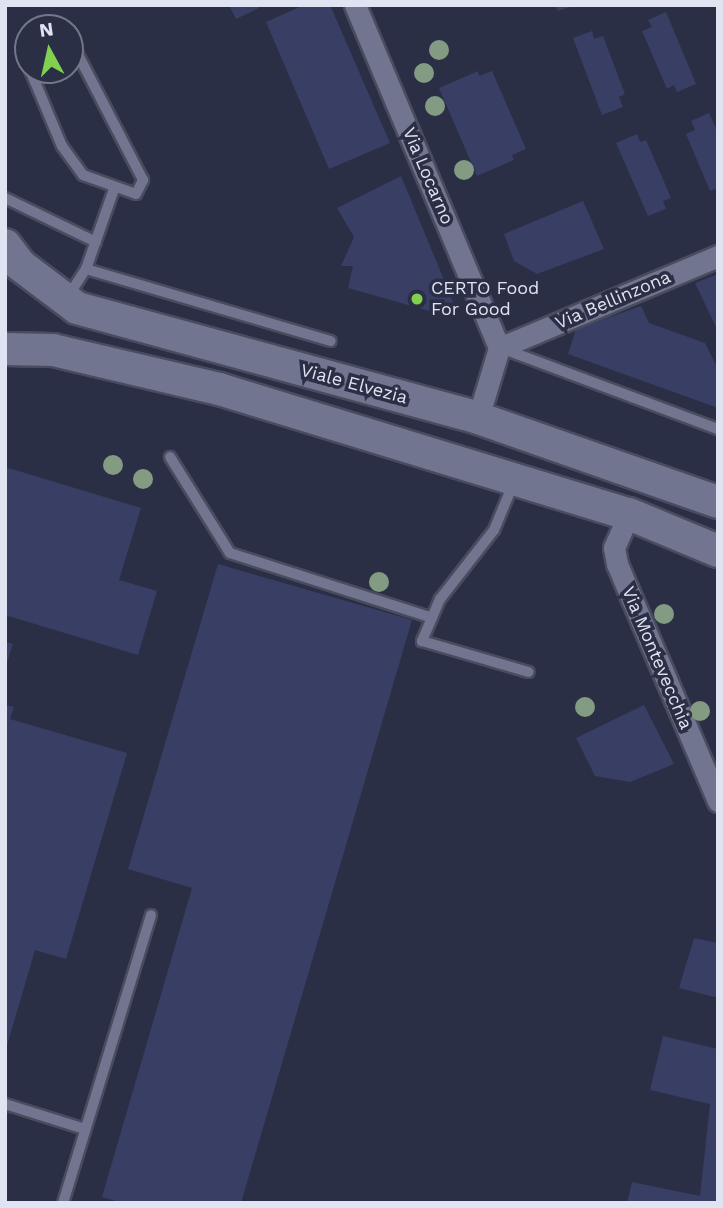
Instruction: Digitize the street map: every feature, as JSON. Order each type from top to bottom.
[{"type":"main road","name":"Viale Elvezia","points":[[5,245],[20,265],[77,307],[478,418],[718,502]]},
{"type":"main road","points":[[5,349],[53,350],[219,389],[629,514],[718,551]]},
{"type":"street","name":"Via Locarno","points":[[355,5],[499,348]]},
{"type":"street","name":"Via Bellinzona","points":[[499,348],[718,256]]},
{"type":"street","points":[[478,418],[499,348]]},
{"type":"street","name":"Via Montevecchia","points":[[629,514],[614,548],[617,564],[718,801]]},
{"type":"lane","points":[[36,84],[62,146],[83,175],[114,189],[136,194],[143,180],[84,66]]},
{"type":"lane","points":[[66,299],[86,269],[114,189]]},
{"type":"lane","points":[[5,198],[96,242]]},
{"type":"lane","points":[[86,269],[331,341]]},
{"type":"lane","points":[[499,348],[718,429]]},
{"type":"lane","points":[[170,457],[230,553],[432,618]]},
{"type":"lane","points":[[514,480],[494,530],[440,599],[422,641],[529,672]]},
{"type":"lane","points":[[64,1203],[151,915]]},
{"type":"lane","points":[[5,1104],[85,1129]]},
{"type":"building","points":[[229,5],[258,5],[259,8],[236,19]]},
{"type":"building","points":[[304,5],[330,5],[390,143],[329,169],[266,22]]},
{"type":"building","points":[[555,5],[573,5],[573,6],[558,11]]},
{"type":"building","points":[[666,12],[696,84],[677,92],[674,85],[667,89],[642,31],[652,27],[648,20]]},
{"type":"building","points":[[592,31],[594,39],[603,36],[625,94],[619,97],[623,107],[602,115],[573,38]]},
{"type":"building","points":[[478,71],[479,76],[492,71],[526,149],[512,155],[514,160],[477,176],[439,88]]},
{"type":"building","points":[[709,113],[718,133],[718,188],[710,191],[686,134],[695,130],[691,121]]},
{"type":"building","points":[[637,134],[640,142],[646,140],[671,198],[663,201],[666,209],[648,216],[616,143]]},
{"type":"building","points":[[401,176],[454,304],[440,314],[348,288],[353,266],[341,266],[354,237],[337,208]]},
{"type":"building","points":[[583,201],[604,249],[537,274],[514,261],[504,234]]},
{"type":"building","points":[[718,274],[718,331],[695,283]]},
{"type":"building","points":[[641,306],[649,323],[705,343],[718,369],[718,408],[568,354],[576,329]]},
{"type":"building","points":[[5,467],[141,508],[119,580],[157,591],[138,655],[5,615]]},
{"type":"building","points":[[218,564],[412,620],[241,1203],[122,1203],[102,1197],[192,888],[128,869]]},
{"type":"building","points":[[5,642],[13,644],[6,666],[5,666]]},
{"type":"building","points":[[5,705],[14,707],[10,719],[127,753],[66,959],[35,950],[6,1049]]},
{"type":"building","points":[[644,705],[674,764],[630,782],[595,776],[576,738]]},
{"type":"building","points":[[694,938],[718,943],[718,998],[679,988]]},
{"type":"building","points":[[663,1036],[718,1049],[718,1203],[627,1203],[632,1182],[700,1196],[710,1104],[650,1090]]},
{"type":"place","name":"CERTO Food For Good","points":[[417,299]]}]
